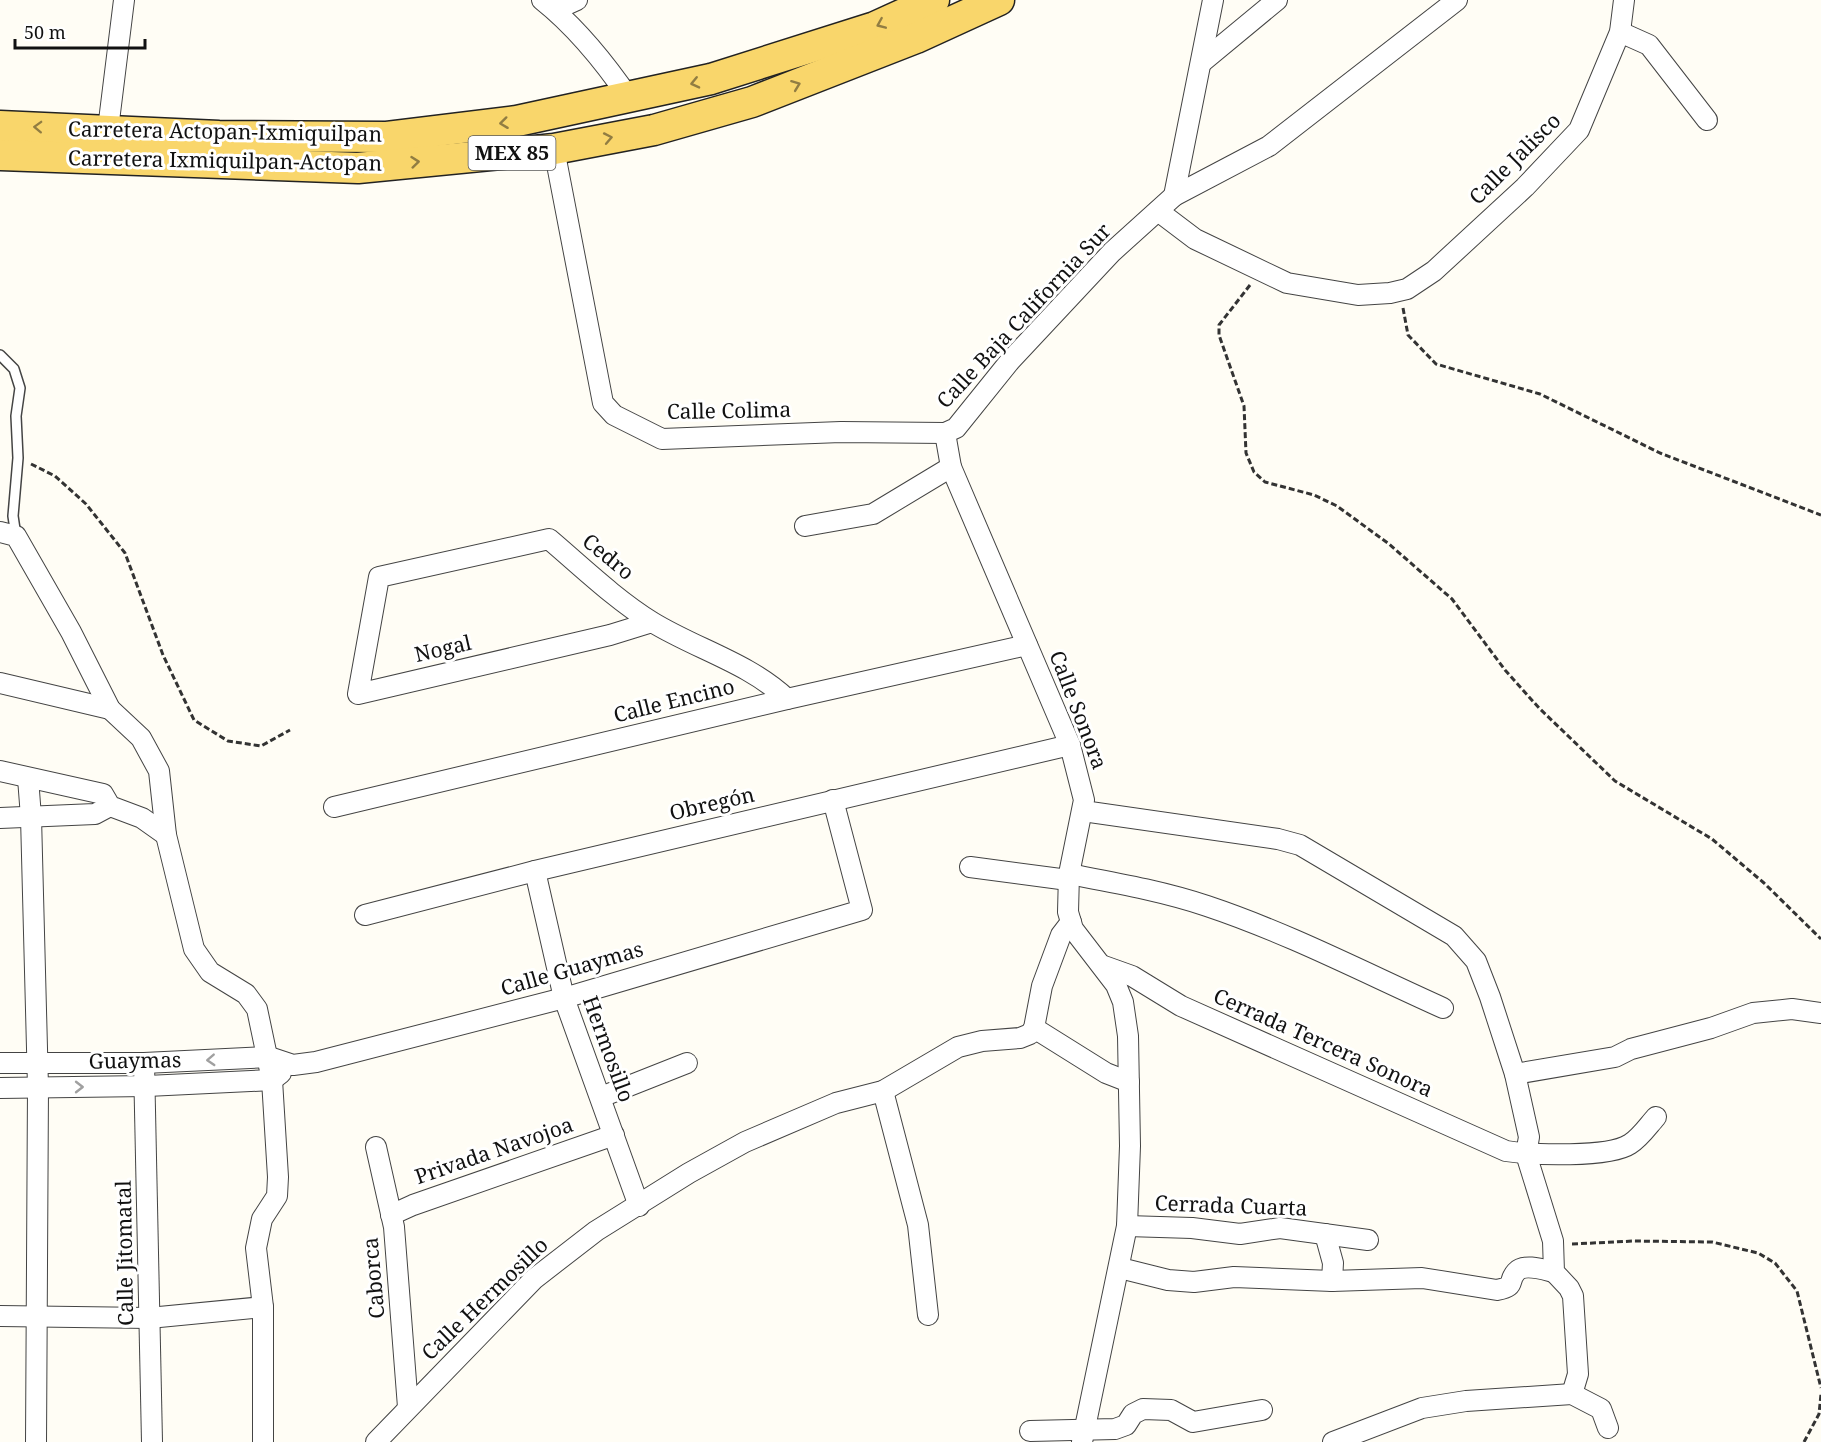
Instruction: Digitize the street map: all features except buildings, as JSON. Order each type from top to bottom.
[{"type":"main road","name":"Carretera Actopan-Ixmiquilpan","points":[[0,126],[108,129],[219,136],[387,137],[517,121],[711,80],[875,27],[934,0]]},
{"type":"main road","name":"Carretera Ixmiquilpan-Actopan","points":[[0,155],[358,168],[554,149],[654,130],[752,102],[916,39],[999,0]]},
{"type":"street","points":[[108,129],[124,0]]},
{"type":"street","points":[[549,5],[577,0]]},
{"type":"street","points":[[1174,196],[1213,0]]},
{"type":"street","points":[[1202,62],[1277,0]]},
{"type":"street","name":"Calle Baja California Sur","points":[[945,433],[956,428],[1010,361],[1112,252],[1174,196],[1269,146],[1457,0]]},
{"type":"street","name":"Calle Jalisco","points":[[1407,289],[1434,271],[1525,187],[1579,130],[1620,32],[1624,0]]},
{"type":"street","points":[[549,5],[610,70],[629,98]]},
{"type":"street","points":[[1620,32],[1649,45],[1707,120]]},
{"type":"street","name":"Calle Colima","points":[[554,149],[603,403],[614,415],[662,439],[841,432],[945,433]]},
{"type":"street","points":[[1158,211],[1195,239],[1287,283],[1358,295],[1390,293],[1407,289]]},
{"type":"street","name":"Calle Sonora","points":[[945,433],[951,467],[1070,745],[1082,783],[1083,811],[1068,877],[1068,912],[1073,929],[1104,966],[1123,1002],[1128,1036],[1130,1146],[1127,1226],[1120,1268],[1083,1435]]},
{"type":"street","points":[[806,526],[873,513],[951,467]]},
{"type":"street","points":[[8,534],[71,633],[110,709],[141,738],[159,771],[166,835],[194,949],[210,972],[246,994],[257,1009],[269,1057],[272,1080],[278,1177],[277,1196],[262,1219],[256,1248],[263,1307],[263,1442]]},
{"type":"street","name":"Cedro","points":[[379,577],[549,539],[605,587],[652,622],[769,682],[787,699]]},
{"type":"street","name":"Nogal","points":[[379,577],[358,694],[610,635],[652,622]]},
{"type":"street","name":"Calle Encino","points":[[334,807],[787,699],[1027,645]]},
{"type":"street","points":[[0,683],[110,709]]},
{"type":"street","name":"Obregón","points":[[366,915],[535,871],[1070,745]]},
{"type":"street","points":[[0,771],[103,795],[110,806],[142,818],[166,835]]},
{"type":"street","points":[[28,778],[38,1087],[36,1442]]},
{"type":"street","name":"Calle Guaymas","points":[[269,1057],[293,1065],[316,1062],[564,998],[862,910],[833,800]]},
{"type":"street","points":[[0,818],[95,814],[110,806]]},
{"type":"street","points":[[1083,811],[1278,839],[1300,845],[1454,936],[1476,961],[1515,1074],[1529,1137],[1526,1154],[1553,1240],[1554,1272]]},
{"type":"street","points":[[970,867],[1141,887],[1207,906],[1274,931],[1443,1008]]},
{"type":"street","name":"Hermosillo","points":[[535,871],[564,998],[639,1206]]},
{"type":"street","points":[[1071,922],[1061,935],[1042,986],[1032,1031],[1106,1073],[1130,1082]]},
{"type":"street","name":"Cerrada Tercera Sonora","points":[[1104,966],[1132,976],[1181,1006],[1506,1151],[1526,1154],[1609,1152],[1630,1144],[1656,1118]]},
{"type":"street","points":[[1515,1074],[1615,1057],[1631,1049],[1711,1028],[1753,1013],[1792,1009],[1821,1013]]},
{"type":"street","name":"Calle Hermosillo","points":[[376,1442],[534,1279],[596,1232],[745,1142],[836,1104],[883,1091],[958,1047],[982,1041],[1020,1038],[1032,1031]]},
{"type":"street","name":"Guaymas","points":[[0,1064],[144,1063],[269,1057]]},
{"type":"street","name":"Calle Jitomatal","points":[[144,1063],[147,1086],[152,1442]]},
{"type":"street","points":[[601,1097],[687,1063]]},
{"type":"street","name":"Calle Guaymas","points":[[272,1080],[293,1065]]},
{"type":"street","name":"Guaymas","points":[[0,1088],[147,1086],[272,1080]]},
{"type":"street","points":[[883,1091],[918,1225],[928,1315]]},
{"type":"street","name":"Privada Navojoa","points":[[391,1215],[413,1205],[614,1135]]},
{"type":"street","name":"Caborca","points":[[376,1147],[394,1227],[408,1407]]},
{"type":"street","name":"Cerrada Cuarta","points":[[1127,1226],[1192,1228],[1240,1234],[1280,1228],[1368,1240]]},
{"type":"street","points":[[1325,1234],[1333,1263],[1332,1281]]},
{"type":"street","points":[[1120,1268],[1168,1280],[1194,1282],[1234,1277],[1332,1281],[1422,1278],[1497,1290],[1512,1284],[1515,1273],[1519,1269],[1554,1272],[1569,1288],[1573,1296],[1578,1374],[1572,1394]]},
{"type":"street","points":[[0,1316],[149,1318],[263,1307]]},
{"type":"street","points":[[1333,1442],[1422,1408],[1466,1401],[1572,1394],[1601,1409],[1608,1428]]},
{"type":"street","points":[[1030,1431],[1083,1435],[1122,1428],[1133,1414],[1143,1409],[1171,1410],[1193,1422],[1262,1410]]},
{"type":"lane","points":[[0,355],[14,369],[20,388],[16,416],[18,458],[13,516],[8,534]]},
{"type":"path","points":[[1263,270],[1219,325],[1219,335],[1244,406],[1246,453],[1254,472],[1265,482],[1314,495],[1337,506],[1389,544],[1452,599],[1518,685],[1615,780],[1712,839],[1764,884],[1821,939]]},
{"type":"path","points":[[1407,289],[1402,309],[1408,334],[1436,364],[1540,394],[1660,453],[1821,515]]},
{"type":"path","points":[[18,458],[55,476],[86,504],[124,553],[163,655],[194,720],[228,741],[261,746],[290,730]]},
{"type":"path","points":[[1553,1240],[1567,1245],[1634,1241],[1712,1242],[1758,1252],[1775,1263],[1797,1291],[1821,1388]]},
{"type":"path","points":[[1804,1442],[1819,1414],[1821,1394]]}]
